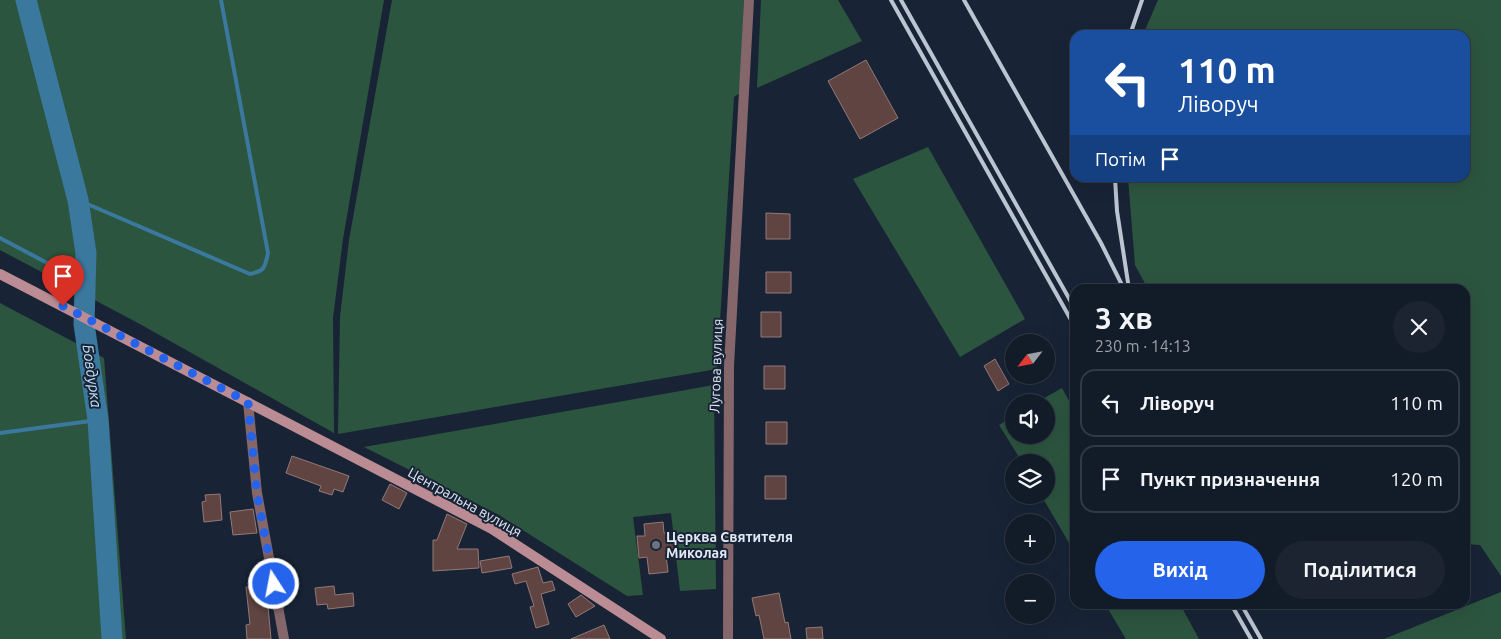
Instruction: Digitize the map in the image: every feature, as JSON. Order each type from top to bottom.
[{"type":"street","name":"Лугова вулиця","points":[[728,639],[728,366],[749,0]]},
{"type":"street","name":"Центральна вулиця","points":[[0,274],[492,529],[661,639]]},
{"type":"street","points":[[248,402],[257,494],[284,639]]},
{"type":"green space","points":[[0,0],[384,0],[343,239],[333,318],[334,433],[138,323],[0,250]]},
{"type":"green space","points":[[392,0],[744,0],[740,93],[734,97],[717,369],[338,434],[340,317],[349,240]]},
{"type":"green space","points":[[761,0],[838,0],[862,41],[757,88]]},
{"type":"green space","points":[[1158,0],[1501,0],[1501,576],[1480,545],[1470,544],[1470,284],[1145,284],[1135,265],[1128,182],[1470,182],[1470,30],[1145,30]]},
{"type":"green space","points":[[928,147],[1025,319],[960,357],[853,179]]},
{"type":"green space","points":[[0,303],[104,358],[126,639],[0,639]]},
{"type":"green space","points":[[714,385],[716,589],[680,591],[671,513],[633,517],[643,595],[627,596],[499,515],[364,447]]},
{"type":"green space","points":[[1062,388],[1070,403],[1070,544],[1055,519],[1055,514],[1052,514],[1046,504],[1055,504],[1055,454],[1017,454],[1011,444],[1055,444],[1055,394],[1051,394]]},
{"type":"green space","points":[[1005,421],[1005,435],[999,425]]},
{"type":"green space","points":[[1501,592],[1501,639],[1384,639],[1459,609],[1470,609],[1470,604]]},
{"type":"green space","points":[[1108,609],[1183,609],[1199,639],[1126,639]]},
{"type":"building","points":[[866,60],[898,118],[860,139],[828,81]]},
{"type":"building","points":[[766,213],[790,214],[790,239],[766,239]]},
{"type":"building","points":[[766,272],[791,272],[791,293],[766,293]]},
{"type":"building","points":[[761,312],[781,312],[781,337],[761,337]]},
{"type":"building","points":[[995,359],[1005,377],[1005,384],[1009,384],[998,391],[984,366]]},
{"type":"building","points":[[764,366],[785,366],[785,389],[764,389]]},
{"type":"building","points":[[766,422],[787,422],[787,444],[766,444]]},
{"type":"building","points":[[292,456],[349,476],[343,492],[334,489],[332,495],[319,491],[321,486],[286,473]]},
{"type":"building","points":[[765,476],[786,476],[786,499],[765,499]]},
{"type":"building","points":[[390,484],[407,493],[399,509],[382,500]]},
{"type":"building","points":[[220,494],[222,520],[204,522],[202,502],[206,501],[205,495]]},
{"type":"building","points":[[253,509],[257,533],[233,535],[230,512]]},
{"type":"building","points":[[447,514],[467,524],[457,549],[478,549],[479,568],[433,571],[433,540],[437,540]]},
{"type":"building","name":"Церква Святителя Миколая","points":[[663,522],[664,533],[673,533],[675,554],[666,555],[668,572],[649,574],[647,557],[639,558],[637,536],[645,536],[644,524]]},
{"type":"building","points":[[509,556],[512,568],[482,573],[480,561]]},
{"type":"building","points":[[538,567],[543,583],[552,581],[555,590],[541,594],[549,624],[536,628],[530,607],[534,606],[526,581],[515,584],[512,574]]},
{"type":"building","points":[[267,585],[271,606],[268,606],[271,639],[247,639],[246,625],[250,624],[246,587]]},
{"type":"building","points":[[334,586],[335,595],[353,593],[354,606],[328,609],[327,604],[317,605],[315,588]]},
{"type":"building","points":[[779,593],[785,623],[788,622],[791,639],[764,639],[759,615],[756,616],[752,598]]},
{"type":"building","points":[[581,595],[595,606],[576,617],[568,604]]},
{"type":"building","points":[[604,625],[610,639],[571,639]]},
{"type":"building","points":[[822,627],[823,639],[807,639],[806,628]]},
{"type":"waterway","name":"Бовдурка","points":[[26,0],[78,200],[86,253],[84,324],[98,420],[112,639]]},
{"type":"waterway","points":[[78,200],[250,274],[264,268],[268,253],[221,0]]},
{"type":"waterway","points":[[0,238],[85,283]]},
{"type":"waterway","points":[[0,433],[98,420]]},
{"type":"railway","points":[[891,0],[1070,318]]},
{"type":"railway","points":[[901,0],[1070,300]]},
{"type":"railway","points":[[964,0],[1101,243],[1122,284]]},
{"type":"railway","points":[[1132,30],[1142,0]]},
{"type":"railway","points":[[1115,182],[1117,211],[1128,284]]},
{"type":"railway","points":[[1234,609],[1251,639]]},
{"type":"railway","points":[[1244,609],[1261,639]]},
{"type":"place","name":"Церква Святителя Миколая","points":[[656,545]]},
{"type":"route","points":[[63,306],[248,402],[257,494],[274,584]]}]
